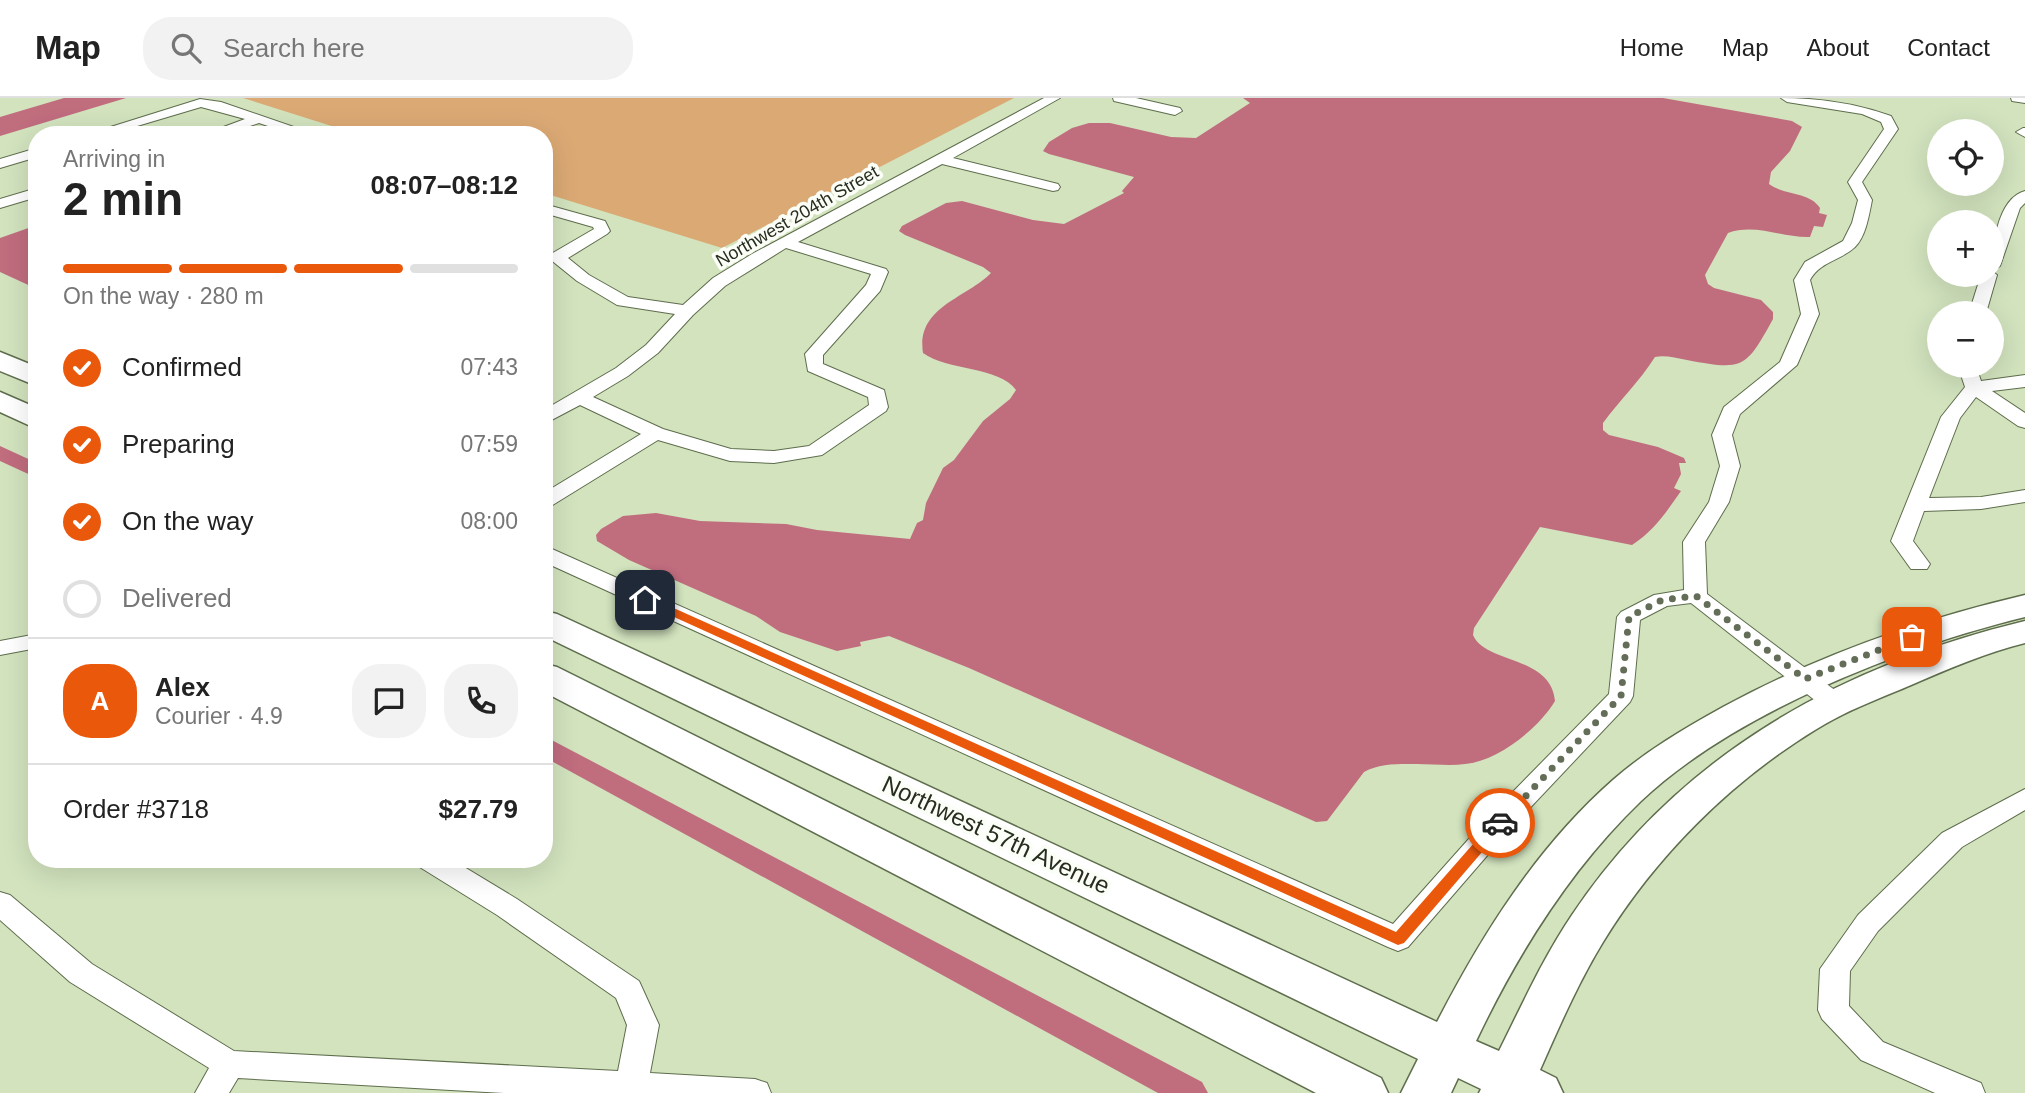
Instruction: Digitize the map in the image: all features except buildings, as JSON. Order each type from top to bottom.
[{"type":"main road","points":[[0,360],[28,374]]},
{"type":"main road","points":[[0,401],[28,415]]},
{"type":"main road","points":[[1517,1088],[1553,989],[1603,906],[1645,853],[1720,779],[1774,738],[1820,691],[1912,637],[1980,615],[2025,606]]},
{"type":"main road","name":"Northwest 57th Avenue","points":[[553,626],[1448,1049],[1517,1088]]},
{"type":"main road","points":[[1426,1093],[1493,960],[1549,878],[1614,803],[1672,755],[1700,736],[1820,691],[2025,632]]},
{"type":"main road","points":[[553,681],[1363,1093]]},
{"type":"street","name":"Northwest 204th Street","points":[[553,413],[652,349],[687,311],[719,282],[1054,98]]},
{"type":"street","points":[[1119,98],[1175,111]]},
{"type":"street","points":[[1696,596],[1694,542],[1719,502],[1730,466],[1722,435],[1731,411],[1788,365],[1810,314],[1802,279],[1811,265],[1849,244],[1860,223],[1865,200],[1855,182],[1891,130],[1886,119],[1865,111],[1787,98]]},
{"type":"street","points":[[2017,98],[2025,99]]},
{"type":"street","points":[[122,126],[200,103],[216,105],[280,126]]},
{"type":"street","points":[[236,126],[257,119]]},
{"type":"street","points":[[0,164],[28,155]]},
{"type":"street","points":[[941,159],[1053,187]]},
{"type":"street","points":[[0,204],[28,195]]},
{"type":"street","points":[[2004,232],[2013,206],[2025,195]]},
{"type":"street","points":[[553,211],[600,224],[602,231],[563,252],[557,257],[561,263],[623,301],[687,311]]},
{"type":"street","points":[[580,398],[656,433],[730,455],[774,457],[815,451],[879,407],[877,394],[814,367],[814,354],[874,287],[880,272],[786,243]]},
{"type":"street","points":[[1971,378],[1974,387],[2025,422]]},
{"type":"street","points":[[1919,565],[1902,541],[1951,417],[1974,387],[2025,381]]},
{"type":"street","points":[[553,496],[656,433]]},
{"type":"street","points":[[1918,505],[1981,503],[2025,496]]},
{"type":"street","points":[[553,558],[1398,939],[1502,821],[1621,696],[1629,617],[1662,600],[1696,596],[1820,691]]},
{"type":"street","points":[[0,648],[28,643]]},
{"type":"street","points":[[1969,1093],[1871,1051],[1833,1010],[1835,969],[1868,923],[1952,840],[2025,798]]},
{"type":"street","points":[[443,868],[507,907],[628,990],[643,1025],[630,1091]]},
{"type":"street","points":[[0,903],[81,973],[229,1064],[630,1091],[755,1093]]},
{"type":"street","points":[[211,1093],[229,1064]]},
{"type":"shaded area","points":[[64,98],[126,98],[0,136],[0,117]]},
{"type":"shaded area","points":[[243,98],[1014,98],[722,248],[553,196],[553,126],[332,126]]},
{"type":"shaded area","points":[[1243,98],[1663,98],[1792,121],[1802,127],[1790,151],[1771,172],[1769,184],[1810,199],[1820,208],[1819,213],[1827,215],[1823,227],[1814,226],[1810,237],[1759,230],[1728,233],[1705,275],[1708,284],[1714,288],[1761,300],[1773,312],[1773,319],[1756,348],[1741,362],[1732,365],[1655,357],[1603,423],[1603,430],[1609,435],[1658,447],[1684,458],[1686,463],[1679,463],[1681,474],[1674,488],[1681,491],[1653,527],[1632,545],[1540,527],[1474,628],[1473,635],[1490,651],[1542,675],[1551,686],[1555,701],[1539,722],[1504,750],[1478,762],[1465,764],[1397,764],[1370,769],[1364,772],[1327,821],[1316,822],[969,668],[889,636],[860,642],[861,646],[837,651],[780,632],[756,616],[629,560],[597,541],[596,535],[601,529],[623,516],[656,513],[700,521],[786,524],[817,530],[910,539],[917,523],[923,520],[926,503],[943,468],[954,460],[983,421],[1010,399],[1016,390],[998,377],[945,363],[923,353],[923,337],[935,314],[991,273],[983,267],[905,235],[899,231],[902,226],[946,203],[962,201],[1033,220],[1064,224],[1124,193],[1122,191],[1134,177],[1049,154],[1043,151],[1049,142],[1072,128],[1089,123],[1110,123],[1171,137],[1196,138],[1250,103]]},
{"type":"shaded area","points":[[28,228],[28,285],[0,272],[0,238]]},
{"type":"waterway","points":[[0,452],[28,467]]},
{"type":"waterway","points":[[553,750],[1190,1093]]},
{"type":"way so far","points":[[1500,823],[1621,696],[1629,617],[1662,600],[1696,596],[1805,679],[1912,637]]},
{"type":"route","points":[[645,600],[1398,939],[1500,823]]}]
